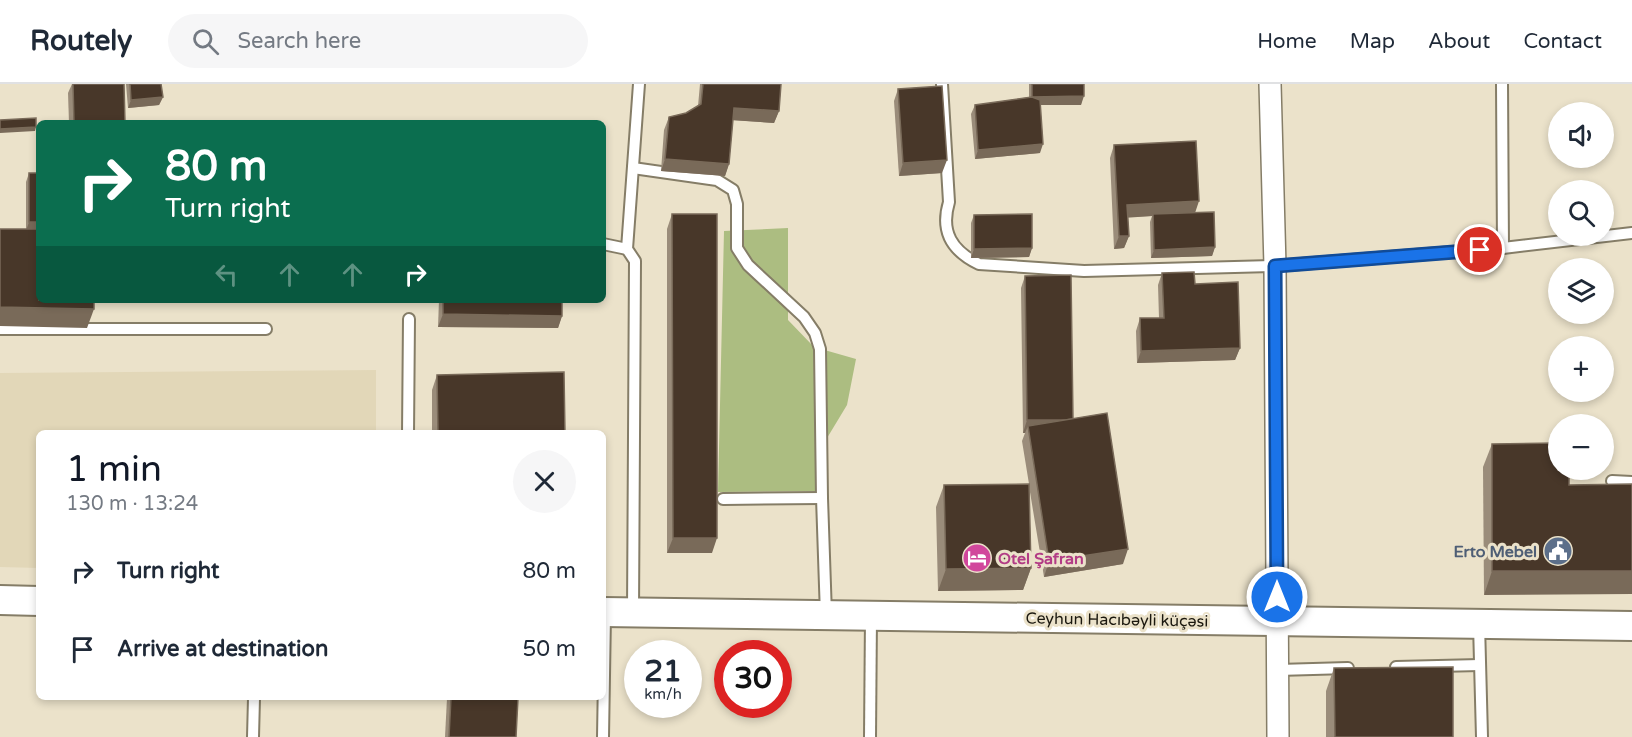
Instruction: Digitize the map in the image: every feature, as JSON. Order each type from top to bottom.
[{"type":"street","points":[[1270,84],[1275,266],[1278,737]]},
{"type":"street","points":[[0,600],[36,601]]},
{"type":"street","name":"Ceyhun Hacıbəyli küçəsi","points":[[606,612],[1632,626]]},
{"type":"lane","points":[[633,613],[635,261],[627,249],[639,84]]},
{"type":"lane","points":[[942,84],[949,202],[945,215],[952,245],[964,257],[980,264],[1084,271],[1275,266],[1503,248],[1632,233]]},
{"type":"lane","points":[[1502,84],[1503,248]]},
{"type":"lane","points":[[633,168],[717,180],[733,190],[737,204],[737,248],[748,265],[804,316],[815,333],[820,349],[826,615]]},
{"type":"lane","points":[[606,245],[627,249]]},
{"type":"lane","points":[[408,430],[409,319]]},
{"type":"lane","points":[[0,330],[266,329]]},
{"type":"lane","points":[[1612,481],[1632,482]]},
{"type":"lane","points":[[723,499],[822,498]]},
{"type":"lane","points":[[870,737],[871,616]]},
{"type":"lane","points":[[1479,624],[1482,737]]},
{"type":"lane","points":[[1385,668],[1480,665]]},
{"type":"lane","points":[[1278,670],[1361,668]]},
{"type":"lane","points":[[253,737],[254,700]]},
{"type":"lane","points":[[603,700],[603,737]]},
{"type":"shaded area","points":[[376,370],[376,430],[36,430],[36,568],[0,567],[0,373]]},
{"type":"green space","points":[[788,228],[788,320],[814,347],[856,359],[847,405],[821,448],[817,491],[718,492],[724,231]]},
{"type":"building","points":[[73,84],[124,84],[125,120],[74,120]]},
{"type":"building","points":[[130,84],[161,84],[163,97],[131,100]]},
{"type":"building","points":[[703,84],[781,84],[779,111],[734,108],[729,164],[665,159],[669,117],[686,113],[701,104]]},
{"type":"building","points":[[1032,84],[1084,84],[1084,96],[1032,97]]},
{"type":"building","points":[[942,86],[947,160],[903,163],[898,89]]},
{"type":"building","points":[[1032,97],[1040,100],[1043,144],[978,150],[975,105]]},
{"type":"building","points":[[36,118],[36,127],[0,129],[0,120]]},
{"type":"building","points":[[1196,141],[1199,201],[1127,205],[1129,236],[1119,236],[1114,145]]},
{"type":"building","points":[[29,173],[36,173],[36,222],[29,222]]},
{"type":"building","points":[[1214,212],[1215,247],[1154,250],[1153,214]]},
{"type":"building","points":[[672,214],[717,214],[717,538],[673,538]]},
{"type":"building","points":[[1032,214],[1032,248],[974,249],[974,215]]},
{"type":"building","points":[[0,229],[36,229],[36,303],[94,303],[94,309],[0,307]]},
{"type":"building","points":[[1194,272],[1195,284],[1238,282],[1240,348],[1141,351],[1140,318],[1164,318],[1162,273]]},
{"type":"building","points":[[1071,275],[1073,419],[1027,420],[1025,276]]},
{"type":"building","points":[[443,303],[562,303],[562,316],[443,314]]},
{"type":"building","points":[[564,372],[565,430],[438,430],[437,375]]},
{"type":"building","points":[[1107,413],[1128,549],[1049,561],[1028,426]]},
{"type":"building","name":"Erto Mebel","points":[[1548,443],[1548,480],[1569,480],[1569,485],[1632,484],[1632,571],[1492,571],[1492,444]]},
{"type":"building","points":[[1029,484],[1031,568],[946,569],[944,485]]},
{"type":"building","points":[[1453,667],[1453,737],[1335,737],[1334,668]]},
{"type":"building","points":[[451,700],[518,700],[516,737],[449,737]]},
{"type":"place","name":"Erto Mebel","points":[[1558,551]]},
{"type":"place","name":"Otel Şafran","points":[[977,558]]},
{"type":"route","points":[[1277,597],[1275,266],[1480,250]]}]
